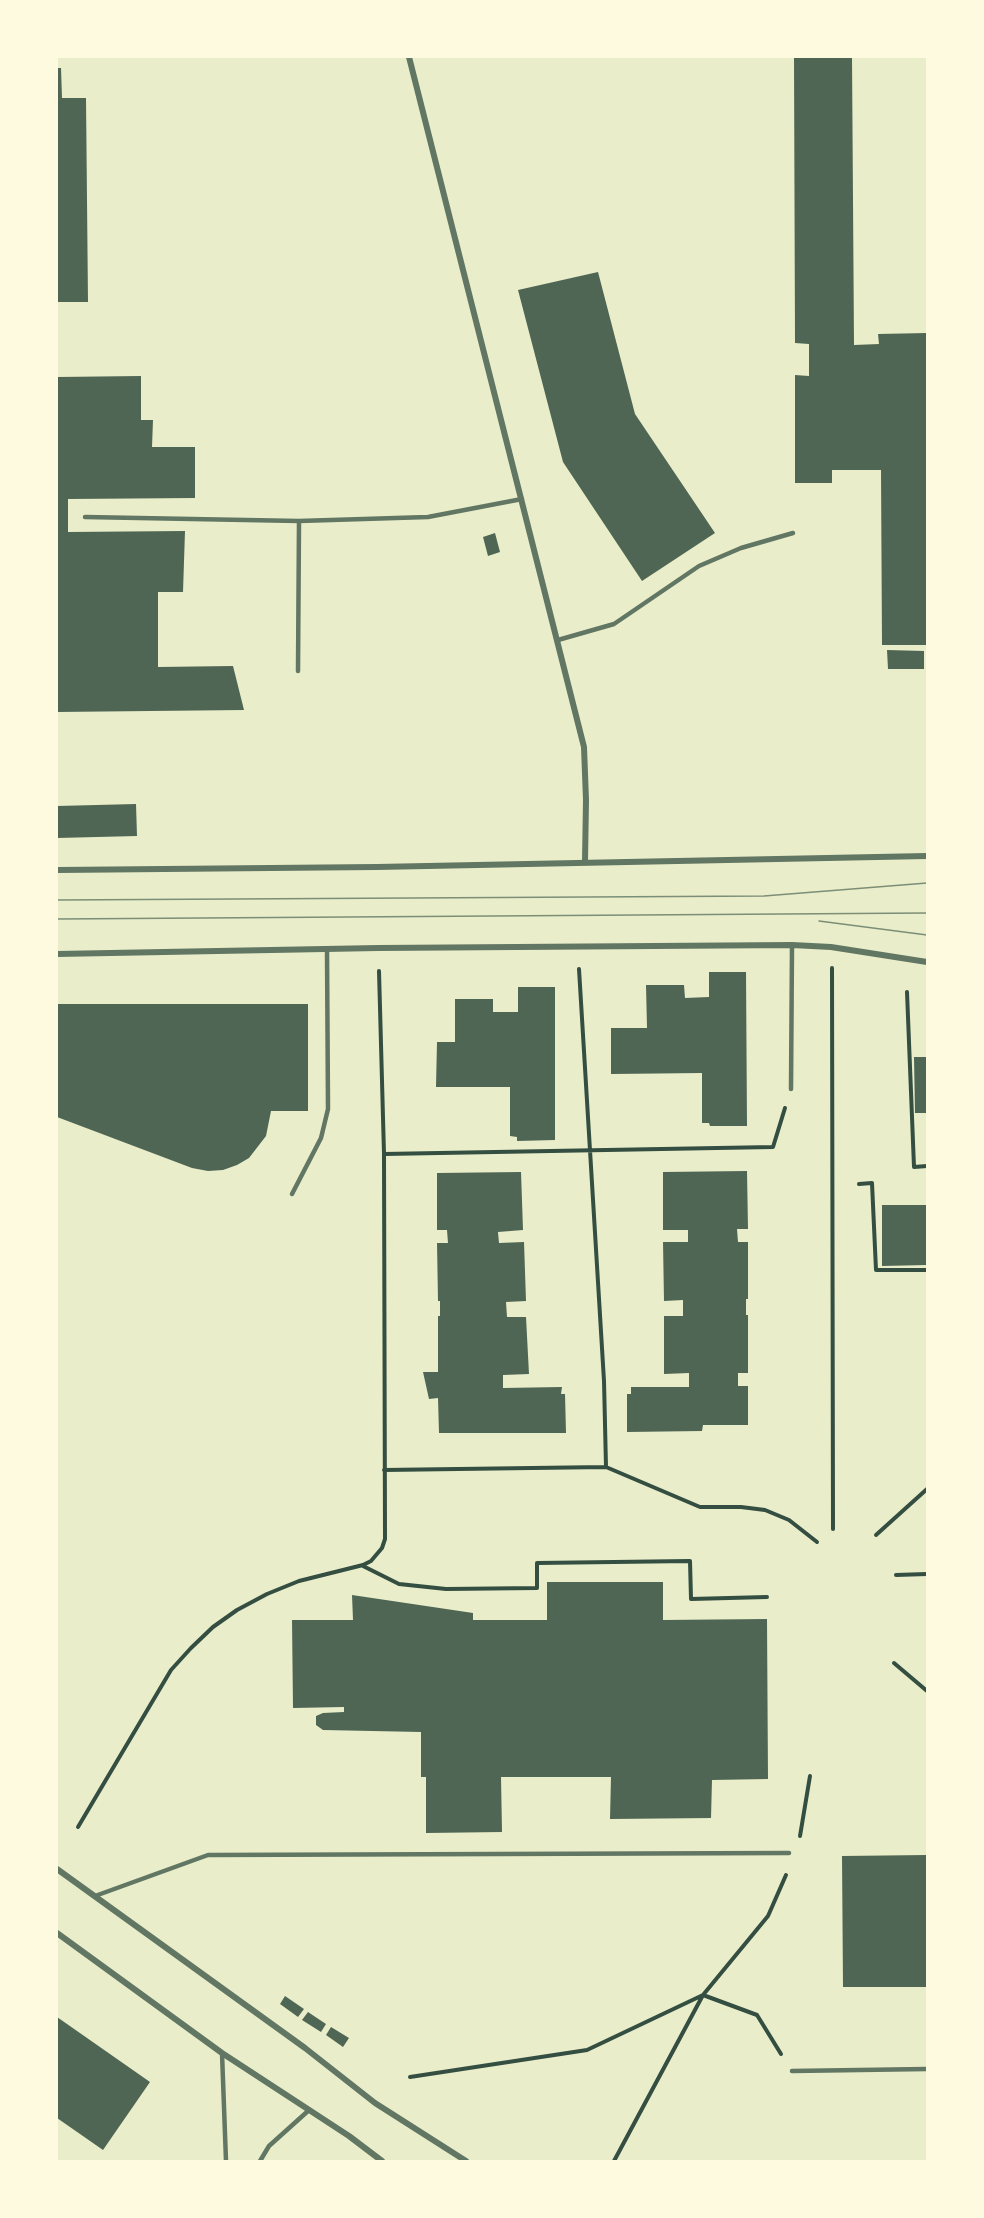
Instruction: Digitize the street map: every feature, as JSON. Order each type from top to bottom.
[{"type":"street","points":[[409,57],[584,747],[585,862]]},
{"type":"street","points":[[57,870],[927,856]]},
{"type":"street","points":[[57,954],[792,945],[831,947],[927,962]]},
{"type":"street","points":[[57,1869],[305,2048],[375,2103],[466,2161]]},
{"type":"street","points":[[57,1934],[222,2053],[349,2136],[382,2161]]},
{"type":"lane","points":[[85,518],[299,521],[428,517],[522,499]]},
{"type":"lane","points":[[298,671],[299,521]]},
{"type":"lane","points":[[558,640],[614,624],[699,566],[741,548],[793,533]]},
{"type":"lane","points":[[791,1089],[792,945]]},
{"type":"lane","points":[[292,1194],[321,1138],[328,1109],[327,950]]},
{"type":"lane","points":[[95,1896],[208,1855],[789,1853]]},
{"type":"lane","points":[[222,2053],[226,2161]]},
{"type":"lane","points":[[792,2071],[927,2069]]},
{"type":"lane","points":[[260,2161],[269,2146],[308,2111]]},
{"type":"path","points":[[832,965],[833,1529]]},
{"type":"path","points":[[579,967],[604,1381],[606,1467]]},
{"type":"path","points":[[78,1827],[171,1670],[213,1627],[237,1610],[267,1594],[299,1581],[363,1565],[377,1556],[385,1539],[384,1154],[379,969]]},
{"type":"path","points":[[907,992],[914,1167],[927,1166]]},
{"type":"path","points":[[384,1154],[773,1148],[791,1089]]},
{"type":"path","points":[[860,1184],[873,1183],[876,1270],[927,1270]]},
{"type":"path","points":[[384,1470],[606,1467],[700,1507],[741,1507],[765,1510],[789,1520],[817,1542]]},
{"type":"path","points":[[876,1535],[927,1489]]},
{"type":"path","points":[[363,1565],[399,1584],[446,1589],[537,1588],[537,1563],[690,1561],[691,1599],[767,1597]]},
{"type":"path","points":[[896,1575],[927,1574]]},
{"type":"path","points":[[894,1663],[927,1691]]},
{"type":"path","points":[[614,2161],[703,1995],[768,1916],[798,1846],[810,1776]]},
{"type":"path","points":[[789,1853],[798,1846]]},
{"type":"path","points":[[410,2077],[587,2050],[703,1995],[757,2015],[792,2071]]},
{"type":"building","points":[[794,57],[852,57],[854,345],[879,344],[878,334],[927,333],[927,645],[882,645],[881,470],[832,470],[832,483],[795,483],[795,375],[809,376],[809,344],[795,343]]},
{"type":"building","points":[[57,68],[61,68],[62,98],[86,98],[88,302],[57,302]]},
{"type":"building","points":[[598,272],[635,414],[715,533],[642,581],[563,462],[518,290]]},
{"type":"building","points":[[141,376],[141,420],[153,420],[152,447],[195,447],[195,498],[68,499],[68,532],[185,531],[183,592],[158,592],[158,667],[233,666],[244,710],[57,712],[57,377]]},
{"type":"building","points":[[495,533],[500,552],[488,556],[483,537]]},
{"type":"building","points":[[887,650],[924,651],[924,669],[888,669]]},
{"type":"building","points":[[136,804],[137,836],[57,838],[57,806]]},
{"type":"building","points":[[709,972],[746,972],[747,1126],[710,1126],[709,1123],[702,1123],[702,1073],[611,1074],[611,1028],[647,1028],[646,985],[684,985],[685,998],[709,997]]},
{"type":"building","points":[[518,987],[555,987],[555,1140],[517,1141],[517,1137],[510,1136],[510,1087],[436,1087],[437,1042],[455,1042],[455,999],[493,999],[493,1012],[518,1012]]},
{"type":"building","points":[[57,1004],[308,1004],[308,1111],[271,1111],[266,1136],[249,1158],[223,1170],[208,1171],[192,1168],[57,1117]]},
{"type":"building","points":[[914,1057],[927,1057],[927,1113],[915,1113]]},
{"type":"building","points":[[747,1171],[748,1229],[737,1229],[738,1242],[748,1242],[746,1315],[748,1315],[748,1373],[738,1373],[738,1386],[748,1386],[748,1425],[703,1425],[702,1431],[627,1432],[627,1394],[631,1394],[631,1387],[689,1387],[689,1373],[664,1374],[664,1316],[683,1316],[683,1300],[664,1301],[663,1242],[688,1242],[688,1230],[663,1230],[663,1172]]},
{"type":"building","points":[[521,1172],[523,1230],[498,1232],[499,1243],[524,1242],[526,1301],[506,1302],[507,1317],[526,1317],[529,1374],[503,1375],[503,1388],[562,1387],[561,1394],[565,1394],[566,1433],[439,1433],[438,1398],[429,1399],[423,1372],[438,1372],[440,1301],[438,1301],[437,1243],[448,1243],[447,1230],[437,1230],[437,1173]]},
{"type":"building","points":[[882,1205],[927,1205],[927,1265],[882,1266]]},
{"type":"building","points":[[547,1582],[663,1582],[663,1620],[767,1619],[768,1779],[712,1780],[711,1818],[610,1819],[611,1777],[501,1777],[502,1832],[426,1833],[426,1777],[421,1777],[421,1732],[323,1730],[316,1725],[316,1716],[323,1713],[344,1712],[344,1707],[293,1708],[292,1620],[353,1620],[352,1595],[473,1613],[473,1620],[547,1620]]},
{"type":"building","points":[[927,1855],[927,1987],[843,1987],[842,1856]]},
{"type":"building","points":[[285,1996],[304,2009],[298,2017],[280,2004]]},
{"type":"building","points":[[308,2012],[326,2024],[321,2032],[302,2020]]},
{"type":"building","points":[[57,2017],[150,2082],[103,2150],[57,2118]]},
{"type":"building","points":[[331,2027],[349,2038],[343,2047],[326,2035]]},
{"type":"tram line","points":[[57,900],[764,896],[927,883]]},
{"type":"tram line","points":[[57,919],[927,913]]},
{"type":"tram line","points":[[819,921],[927,935]]}]
